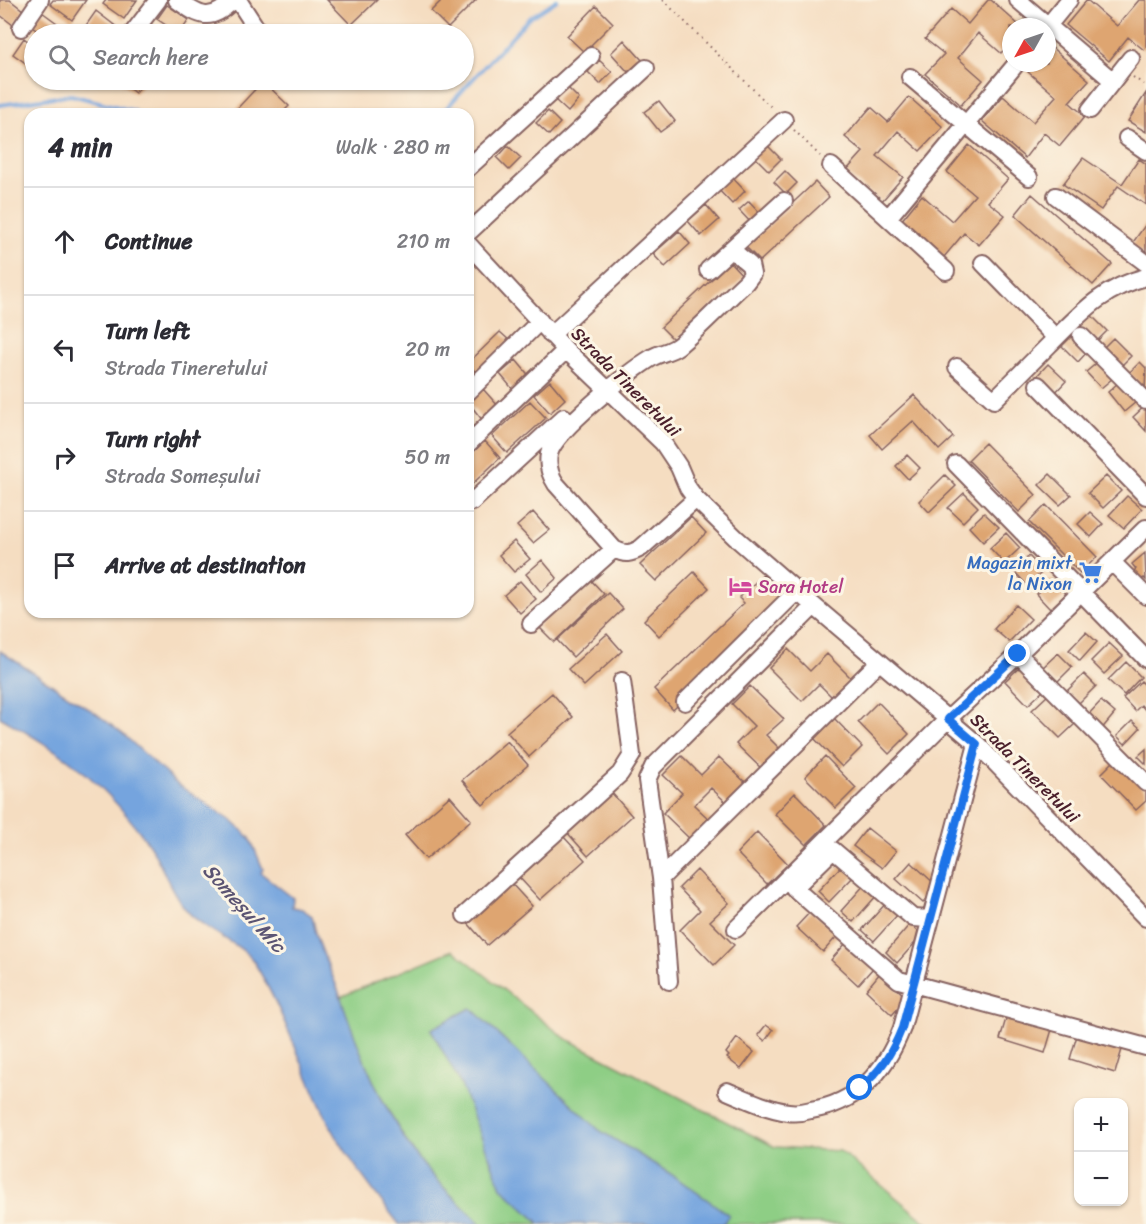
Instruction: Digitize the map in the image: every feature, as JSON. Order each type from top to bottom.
[{"type":"street","points":[[21,27],[40,0]]},
{"type":"street","points":[[140,24],[158,0]]},
{"type":"street","points":[[177,0],[195,14],[212,16],[233,0]]},
{"type":"street","points":[[238,0],[254,24]]},
{"type":"street","points":[[1018,0],[1038,18]]},
{"type":"street","points":[[1054,18],[1069,0]]},
{"type":"street","points":[[1056,34],[1113,81]]},
{"type":"street","points":[[474,163],[591,56]]},
{"type":"street","points":[[1090,110],[1131,58]]},
{"type":"street","points":[[474,227],[646,68]]},
{"type":"street","points":[[888,218],[1010,72]]},
{"type":"street","points":[[910,77],[1029,177]]},
{"type":"street","points":[[551,335],[784,120]]},
{"type":"street","points":[[1127,138],[1146,151]]},
{"type":"street","points":[[831,166],[946,271]]},
{"type":"street","points":[[1056,196],[1146,263]]},
{"type":"street","points":[[708,270],[784,201]]},
{"type":"street","points":[[474,500],[604,388],[650,358],[677,347],[746,282],[752,274],[750,265],[731,249]]},
{"type":"street","name":"Strada Tineretului","points":[[474,250],[551,335],[663,443],[679,466],[696,500],[814,606],[977,744],[1146,918]]},
{"type":"street","points":[[983,263],[1056,338]]},
{"type":"street","points":[[957,367],[994,400],[1082,311],[1108,291],[1129,281],[1146,277]]},
{"type":"street","points":[[474,386],[540,321]]},
{"type":"street","points":[[1081,336],[1146,400]]},
{"type":"street","points":[[474,438],[566,350]]},
{"type":"street","points":[[1038,385],[1146,496]]},
{"type":"street","points":[[604,388],[566,428],[549,452],[550,475],[556,484],[614,549],[622,553],[632,553],[641,548],[696,500]]},
{"type":"street","points":[[956,464],[1146,659]]},
{"type":"street","points":[[735,928],[1146,528]]},
{"type":"street","points":[[531,624],[614,549]]},
{"type":"street","points":[[1112,562],[1146,596]]},
{"type":"street","points":[[685,702],[797,591]]},
{"type":"street","points":[[669,981],[661,878],[648,774],[652,767],[814,606]]},
{"type":"street","points":[[1018,654],[1146,783]]},
{"type":"street","points":[[661,878],[879,662]]},
{"type":"street","points":[[465,915],[620,774],[632,755],[622,681]]},
{"type":"street","points":[[727,1091],[790,1113],[826,1108],[837,1104],[871,1080],[888,1059],[902,1028],[977,744]]},
{"type":"street","points":[[930,919],[913,918],[833,850],[794,888],[899,980],[1146,1047]]},
{"type":"path","points":[[663,0],[831,166]]},
{"type":"green space","points":[[453,950],[565,1038],[775,1147],[840,1151],[928,1224],[481,1224],[432,1176],[406,1141],[373,1080],[354,1038],[340,997]]},
{"type":"water","name":"Someșul Mic","points":[[0,651],[97,714],[123,734],[177,784],[232,821],[250,838],[263,869],[261,873],[293,898],[292,907],[302,909],[312,916],[321,948],[356,1040],[383,1101],[405,1140],[440,1184],[481,1224],[399,1224],[336,1136],[319,1103],[275,1001],[254,962],[242,950],[189,913],[177,897],[148,843],[130,819],[100,787],[66,758],[0,717]]},
{"type":"water","points":[[471,1008],[599,1130],[669,1173],[729,1215],[723,1224],[540,1224],[501,1187],[461,1085],[431,1029]]},
{"type":"building","points":[[0,0],[10,0],[24,11],[13,25],[0,15]]},
{"type":"building","points":[[53,0],[86,0],[72,20],[50,4]]},
{"type":"building","points":[[106,0],[137,0],[124,19],[103,4]]},
{"type":"building","points":[[327,0],[377,0],[352,24]]},
{"type":"building","points":[[442,0],[476,0],[452,24],[444,24],[431,11]]},
{"type":"building","points":[[988,0],[991,0],[1011,18],[1002,18],[1001,53],[978,33],[958,58],[983,80],[961,105],[925,74],[944,54],[925,39],[951,9],[968,24]]},
{"type":"building","points":[[1087,0],[1117,26],[1139,0],[1146,0],[1146,47],[1144,50],[1128,37],[1109,61],[1066,25]]},
{"type":"building","points":[[167,5],[189,20],[186,24],[164,24],[157,19]]},
{"type":"building","points":[[596,6],[613,23],[584,52],[567,36]]},
{"type":"building","points":[[96,11],[113,24],[87,24]]},
{"type":"building","points":[[42,12],[58,24],[34,24]]},
{"type":"building","points":[[24,38],[24,62],[13,54]]},
{"type":"building","points":[[624,40],[642,60],[628,72],[611,53]]},
{"type":"building","points":[[1056,51],[1089,80],[1069,102],[1085,116],[1060,146],[1044,133],[1025,158],[982,121],[1003,96],[1033,122],[1056,96],[1028,72],[1056,72]]},
{"type":"building","points":[[599,60],[612,72],[600,84],[588,72]]},
{"type":"building","points":[[567,87],[579,99],[568,112],[555,100]]},
{"type":"building","points":[[255,90],[272,90],[289,106],[287,108],[238,108]]},
{"type":"building","points":[[1146,93],[1146,132],[1128,121]]},
{"type":"building","points":[[909,97],[943,127],[920,151],[898,131],[877,156],[903,177],[881,202],[845,172],[863,152],[845,137],[871,107],[888,122]]},
{"type":"building","points":[[659,101],[675,121],[660,132],[644,112]]},
{"type":"building","points":[[548,111],[560,123],[549,135],[536,123]]},
{"type":"building","points":[[765,143],[781,159],[769,171],[753,155]]},
{"type":"building","points":[[969,145],[1008,179],[988,202],[1005,215],[979,245],[964,233],[944,257],[901,221],[922,195],[952,221],[975,195],[947,172]]},
{"type":"building","points":[[508,146],[521,158],[509,170],[497,158]]},
{"type":"building","points":[[1083,158],[1122,184],[1139,159],[1146,164],[1146,205],[1118,186],[1101,210],[1063,184]]},
{"type":"building","points":[[785,171],[797,183],[786,194],[774,182]]},
{"type":"building","points":[[731,176],[745,191],[732,204],[717,188]]},
{"type":"building","points":[[815,182],[829,197],[760,261],[746,247]]},
{"type":"building","points":[[1032,194],[1112,264],[1093,285],[1015,215]]},
{"type":"building","points":[[749,201],[763,216],[753,225],[739,210]]},
{"type":"building","points":[[706,205],[719,220],[701,236],[688,221]]},
{"type":"building","points":[[1146,224],[1146,256],[1131,245]]},
{"type":"building","points":[[679,231],[690,244],[665,267],[653,254]]},
{"type":"building","points":[[730,262],[744,277],[675,341],[661,327]]},
{"type":"building","points":[[1091,315],[1107,331],[1096,342],[1079,326]]},
{"type":"building","points":[[500,332],[510,341],[477,374],[474,370],[474,357]]},
{"type":"building","points":[[1073,335],[1088,351],[1078,362],[1062,346]]},
{"type":"building","points":[[1113,338],[1131,356],[1121,366],[1103,348]]},
{"type":"building","points":[[516,360],[531,378],[515,392],[500,374]]},
{"type":"building","points":[[1098,362],[1113,378],[1101,388],[1086,372]]},
{"type":"building","points":[[1140,362],[1146,368],[1145,390],[1129,373]]},
{"type":"building","points":[[1048,364],[1066,381],[1052,396],[1034,379]]},
{"type":"building","points":[[550,381],[565,399],[550,413],[534,395]]},
{"type":"building","points":[[1119,382],[1136,402],[1124,412],[1108,392]]},
{"type":"building","points":[[483,389],[499,407],[483,421],[474,410],[474,397]]},
{"type":"building","points":[[914,395],[953,437],[939,450],[913,421],[882,449],[870,435]]},
{"type":"building","points":[[530,401],[546,418],[507,453],[492,436]]},
{"type":"building","points":[[1146,405],[1146,431],[1133,417]]},
{"type":"building","points":[[485,441],[500,458],[474,482],[474,451]]},
{"type":"building","points":[[985,443],[1036,495],[1019,512],[968,460]]},
{"type":"building","points":[[907,455],[920,468],[908,479],[896,466]]},
{"type":"building","points":[[1050,474],[1071,495],[1060,505],[1039,485]]},
{"type":"building","points":[[945,475],[956,486],[929,512],[919,501]]},
{"type":"building","points":[[1106,476],[1121,491],[1103,508],[1088,493]]},
{"type":"building","points":[[964,493],[978,507],[963,522],[948,508]]},
{"type":"building","points":[[1127,496],[1142,509],[1124,528],[1109,515]]},
{"type":"building","points":[[1046,505],[1097,557],[1080,573],[1029,522]]},
{"type":"building","points":[[533,512],[549,530],[533,543],[517,526]]},
{"type":"building","points":[[1090,512],[1103,524],[1091,537],[1078,524]]},
{"type":"building","points":[[984,513],[999,527],[983,542],[969,527]]},
{"type":"building","points":[[691,517],[706,533],[656,581],[640,565]]},
{"type":"building","points":[[1006,533],[1020,548],[1004,563],[990,548]]},
{"type":"building","points":[[514,541],[530,559],[514,572],[499,555]]},
{"type":"building","points":[[1145,553],[1146,580],[1144,578],[1140,580],[1133,572],[1136,569],[1132,564]]},
{"type":"building","points":[[1029,556],[1043,571],[1028,586],[1014,571]]},
{"type":"building","points":[[542,560],[557,578],[541,592],[526,574]]},
{"type":"building","points":[[694,572],[709,588],[659,636],[644,620]]},
{"type":"building","points":[[763,575],[786,599],[673,710],[654,689],[744,603],[739,598]]},
{"type":"building","points":[[589,578],[604,594],[554,642],[538,626]]},
{"type":"building","points":[[1051,579],[1066,594],[1050,609],[1036,594]]},
{"type":"building","points":[[520,581],[536,599],[520,613],[504,595]]},
{"type":"building","points":[[608,593],[623,609],[573,657],[557,640]]},
{"type":"building","points":[[1016,605],[1031,619],[1009,642],[994,629]]},
{"type":"building","points":[[1086,632],[1097,642],[1080,661],[1069,650]]},
{"type":"building","points":[[607,634],[622,651],[584,686],[568,669]]},
{"type":"building","points":[[1109,643],[1123,656],[1104,674],[1091,661]]},
{"type":"building","points":[[788,649],[810,671],[827,654],[854,681],[835,700],[819,684],[802,701],[769,668]]},
{"type":"building","points":[[1058,653],[1072,667],[1055,684],[1041,669]]},
{"type":"building","points":[[1126,662],[1141,677],[1124,695],[1108,680]]},
{"type":"building","points":[[1020,667],[1043,691],[1028,705],[1005,681]]},
{"type":"building","points":[[1084,674],[1096,686],[1079,703],[1067,691]]},
{"type":"building","points":[[1141,681],[1146,686],[1146,711],[1141,705],[1135,711],[1123,698]]},
{"type":"building","points":[[750,686],[784,719],[766,735],[783,752],[764,771],[736,744],[754,726],[732,704]]},
{"type":"building","points":[[552,693],[573,717],[529,757],[507,732]]},
{"type":"building","points":[[1049,694],[1076,723],[1060,738],[1032,710]]},
{"type":"building","points":[[1101,701],[1115,713],[1100,731],[1085,718]]},
{"type":"building","points":[[878,702],[909,734],[889,754],[858,722]]},
{"type":"building","points":[[831,715],[862,747],[842,767],[811,735]]},
{"type":"building","points":[[1132,721],[1140,728],[1125,744],[1117,736]]},
{"type":"building","points":[[507,741],[528,765],[483,805],[462,780]]},
{"type":"building","points":[[1146,749],[1146,764],[1138,756]]},
{"type":"building","points":[[682,756],[701,775],[719,757],[749,786],[730,806],[711,788],[694,805],[712,822],[693,842],[663,813],[682,793],[663,775]]},
{"type":"building","points":[[825,756],[856,788],[836,808],[805,777]]},
{"type":"building","points":[[1116,759],[1146,790],[1146,801],[1136,810],[1101,774]]},
{"type":"building","points":[[611,792],[632,816],[588,856],[566,831]]},
{"type":"building","points":[[795,793],[826,825],[806,845],[775,814]]},
{"type":"building","points":[[450,796],[471,820],[426,859],[405,835]]},
{"type":"building","points":[[867,828],[896,851],[882,868],[853,846]]},
{"type":"building","points":[[757,832],[788,864],[767,884],[737,853]]},
{"type":"building","points":[[563,836],[585,860],[540,900],[518,876]]},
{"type":"building","points":[[911,862],[938,887],[923,903],[896,879]]},
{"type":"building","points":[[843,864],[855,875],[829,902],[818,891]]},
{"type":"building","points":[[697,870],[729,903],[710,921],[734,945],[714,965],[680,930],[700,910],[679,888]]},
{"type":"building","points":[[510,882],[532,906],[487,945],[466,921]]},
{"type":"building","points":[[866,883],[878,894],[853,922],[841,911]]},
{"type":"building","points":[[887,902],[899,913],[874,941],[862,930]]},
{"type":"building","points":[[811,911],[838,935],[823,952],[796,927]]},
{"type":"building","points":[[910,924],[922,935],[897,963],[886,952]]},
{"type":"building","points":[[846,943],[873,968],[858,985],[831,960]]},
{"type":"building","points":[[880,973],[907,998],[892,1015],[866,990]]},
{"type":"building","points":[[1008,1012],[1053,1026],[1045,1053],[1000,1039]]},
{"type":"building","points":[[766,1025],[773,1030],[765,1041],[758,1035]]},
{"type":"building","points":[[1078,1032],[1123,1046],[1115,1073],[1070,1059]]},
{"type":"building","points":[[737,1038],[754,1052],[741,1069],[727,1058],[729,1056],[726,1053]]},
{"type":"waterway","points":[[474,78],[528,19],[557,0]]},
{"type":"waterway","points":[[446,108],[463,90]]},
{"type":"waterway","points":[[0,105],[71,95],[122,108]]},
{"type":"place","name":"Magazin mixt la Nixon","points":[[1090,573]]},
{"type":"place","name":"Sara Hotel","points":[[740,587]]},
{"type":"route","points":[[860,1088],[871,1080],[888,1059],[902,1028],[977,744],[948,719],[1018,654]]}]
